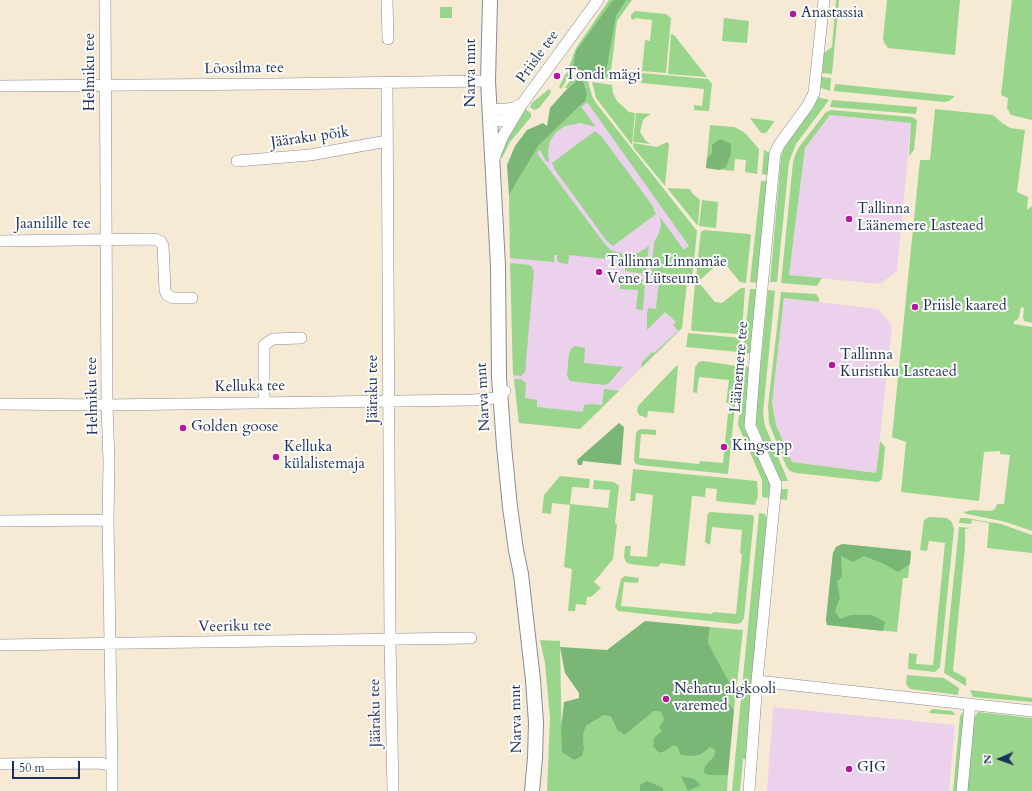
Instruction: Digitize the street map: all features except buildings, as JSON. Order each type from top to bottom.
[{"type":"main road","name":"Narva mnt","points":[[490,0],[488,81],[498,266],[498,377],[503,393],[510,507],[521,574],[533,680],[536,723],[532,791]]},
{"type":"street","name":"Helmiku tee","points":[[105,0],[107,404],[109,462],[108,520],[112,791]]},
{"type":"street","points":[[387,0],[388,38]]},
{"type":"street","name":"Priisle tee","points":[[489,113],[514,108],[522,104],[598,0]]},
{"type":"street","name":"Läänemere tee","points":[[749,791],[757,681],[776,484],[750,426],[775,153],[814,93],[824,0]]},
{"type":"street","name":"Lõosilma tee","points":[[0,86],[488,81]]},
{"type":"street","name":"Jääraku tee","points":[[387,82],[390,640],[393,791]]},
{"type":"street","points":[[492,164],[503,136],[522,104]]},
{"type":"street","points":[[489,113],[500,121],[513,118]]},
{"type":"street","name":"Jääraku põik","points":[[237,161],[310,155],[387,141]]},
{"type":"street","name":"Jaanilille tee","points":[[0,241],[155,239],[161,242],[163,246],[166,295],[173,298],[192,298]]},
{"type":"street","points":[[264,402],[264,346],[274,339],[301,338]]},
{"type":"street","name":"Kelluka tee","points":[[0,404],[473,400],[495,398],[503,393]]},
{"type":"street","points":[[0,521],[108,520]]},
{"type":"street","name":"Veeriku tee","points":[[0,645],[471,638]]},
{"type":"street","points":[[757,681],[1032,711]]},
{"type":"street","points":[[962,791],[970,704]]},
{"type":"street","points":[[0,764],[100,763],[112,766]]},
{"type":"shaded area","name":"Tallinna Linnamäe Vene Lütseum","points":[[585,101],[591,101],[691,239],[682,328],[580,429],[519,423],[513,377],[509,195],[539,145]]},
{"type":"shaded area","name":"Tallinna Läänemere Lasteaed","points":[[830,115],[911,123],[897,271],[880,284],[789,275],[805,148]]},
{"type":"shaded area","name":"Tallinna Kuristiku Lasteaed","points":[[784,298],[878,309],[892,326],[876,473],[792,462],[776,425],[772,403]]},
{"type":"shaded area","points":[[773,707],[955,725],[949,791],[767,791]]},
{"type":"green space","points":[[609,0],[632,0],[617,21],[610,80],[591,78],[579,71],[575,71],[571,73],[561,89],[559,87],[576,48]]},
{"type":"green space","points":[[613,0],[626,0],[616,16],[605,77],[593,76],[573,67],[576,51]]},
{"type":"green space","points":[[836,0],[839,0],[832,74],[822,73],[824,53],[832,47]]},
{"type":"green space","points":[[887,0],[960,0],[955,55],[888,48],[883,39]]},
{"type":"green space","points":[[1012,0],[1032,0],[1032,120],[1011,115],[1007,108],[1008,98],[1001,95]]},
{"type":"green space","points":[[440,7],[452,7],[452,18],[440,18]]},
{"type":"green space","points":[[635,11],[666,14],[671,18],[666,73],[642,71],[645,40],[650,41],[652,20],[631,19],[631,15]]},
{"type":"green space","points":[[724,18],[749,21],[747,43],[722,41]]},
{"type":"green space","points":[[671,34],[674,35],[707,77],[668,74]]},
{"type":"green space","points":[[642,73],[708,79],[712,84],[709,111],[694,110],[694,105],[702,106],[704,89],[641,83]]},
{"type":"green space","points":[[575,75],[579,75],[588,81],[592,96],[596,103],[697,231],[692,279],[651,275],[654,242],[661,226],[660,217],[684,250],[689,246],[587,102],[581,107],[596,127],[581,123],[565,126],[556,132],[550,141],[548,151],[549,162],[546,161],[540,150],[537,153],[604,243],[611,250],[628,254],[638,253],[649,246],[646,274],[625,271],[625,261],[569,255],[568,264],[560,263],[557,260],[557,255],[554,255],[554,262],[510,258],[509,195],[539,145],[585,101],[578,79],[567,89],[565,87]]},
{"type":"green space","points":[[821,77],[831,78],[830,91],[821,88]]},
{"type":"green space","points":[[578,79],[583,81],[587,94],[585,101],[539,145],[509,195],[507,165],[515,146],[527,130],[543,123],[547,126],[550,108]]},
{"type":"green space","points":[[592,82],[612,85],[613,93],[617,101],[629,112],[635,113],[632,145],[596,98]]},
{"type":"green space","points":[[835,84],[955,96],[949,101],[944,102],[834,91]]},
{"type":"green space","points":[[549,89],[551,91],[550,94],[539,108],[534,110],[530,107],[532,103]]},
{"type":"green space","points":[[818,97],[829,100],[796,144],[789,162],[777,282],[770,282],[781,157],[787,140]]},
{"type":"green space","points":[[832,100],[917,107],[916,114],[830,107]]},
{"type":"green space","points":[[525,109],[531,113],[531,117],[510,142],[502,158],[500,157],[502,148]]},
{"type":"green space","points":[[935,109],[993,115],[1010,128],[1025,130],[1017,192],[1028,197],[1027,210],[1032,206],[1032,323],[1024,321],[1024,308],[1021,307],[1019,317],[1014,321],[1014,324],[1032,327],[1032,531],[1006,522],[963,512],[973,510],[991,511],[995,509],[997,504],[1004,504],[1010,455],[1000,454],[1000,451],[984,452],[979,501],[901,492],[906,442],[892,437],[920,160],[930,160]]},
{"type":"green space","points":[[831,110],[912,117],[917,120],[914,150],[909,156],[911,123],[830,115],[805,148],[789,275],[822,278],[817,286],[781,283],[793,162],[795,155],[799,147],[826,112]]},
{"type":"green space","points":[[636,113],[651,114],[643,120],[640,132],[646,141],[651,144],[633,142]]},
{"type":"green space","points":[[750,118],[774,122],[766,133],[761,133]]},
{"type":"green space","points":[[710,125],[734,127],[746,134],[759,149],[757,174],[745,172],[746,160],[735,159],[734,171],[706,168]]},
{"type":"green space","points":[[595,131],[602,137],[652,205],[656,214],[613,246],[606,240],[555,170],[552,163]]},
{"type":"green space","points":[[720,139],[731,144],[731,154],[726,167],[719,170],[706,168],[707,158],[712,153],[712,145]]},
{"type":"green space","points":[[667,142],[669,144],[665,186],[633,147],[633,143],[657,147]]},
{"type":"green space","points":[[764,150],[770,153],[771,172],[767,175],[762,174]]},
{"type":"green space","points":[[761,181],[766,181],[769,184],[759,283],[750,282]]},
{"type":"green space","points":[[667,188],[690,189],[700,200],[698,225],[697,225]]},
{"type":"green space","points":[[702,200],[718,202],[716,228],[699,226]]},
{"type":"green space","points":[[704,230],[751,235],[746,283],[740,282],[725,264],[719,263],[701,279],[696,279],[700,238],[701,232]]},
{"type":"green space","points":[[510,263],[530,265],[534,271],[525,372],[521,376],[513,375]]},
{"type":"green space","points":[[622,276],[640,277],[645,283],[643,310],[636,309],[638,290],[620,289]]},
{"type":"green space","points":[[659,280],[687,283],[682,328],[641,368],[642,362],[652,352],[654,353],[678,331],[673,325],[676,322],[665,312],[647,330],[648,308],[656,309]]},
{"type":"green space","points":[[695,283],[700,284],[715,302],[722,303],[741,288],[745,288],[742,332],[740,334],[691,330]]},
{"type":"green space","points":[[750,289],[758,289],[751,352],[746,355],[744,343]]},
{"type":"green space","points":[[768,290],[775,291],[763,413],[765,426],[788,481],[781,481],[755,422]]},
{"type":"green space","points":[[781,292],[816,294],[819,298],[819,302],[784,298],[772,403],[776,425],[792,462],[876,473],[880,441],[885,447],[882,479],[878,482],[796,473],[790,471],[786,466],[769,423],[768,406]]},
{"type":"green space","points":[[688,333],[741,338],[739,352],[686,347]]},
{"type":"green space","points":[[575,346],[585,348],[584,363],[623,367],[608,384],[604,385],[570,381],[567,376],[569,353]]},
{"type":"green space","points":[[703,361],[737,366],[739,368],[728,474],[639,465],[635,463],[636,433],[638,430],[642,429],[656,430],[656,435],[641,434],[639,458],[699,464],[700,461],[723,463],[729,403],[726,403],[729,380],[699,377],[697,393],[693,392],[695,367],[699,362]]},
{"type":"green space","points":[[744,364],[750,369],[745,421],[770,484],[769,498],[762,497],[762,480],[738,425]]},
{"type":"green space","points":[[676,366],[678,366],[674,413],[648,411],[647,418],[639,415],[637,411],[638,406]]},
{"type":"green space","points":[[514,379],[521,379],[526,383],[525,398],[537,400],[537,407],[583,412],[584,405],[602,405],[604,389],[619,391],[580,429],[519,423]]},
{"type":"green space","points":[[619,423],[624,427],[621,465],[583,461],[582,465],[578,465],[577,460]]},
{"type":"green space","points":[[633,469],[757,481],[758,496],[755,505],[716,501],[717,489],[706,488],[705,497],[692,496],[685,566],[661,563],[658,567],[630,564],[626,562],[624,557],[625,546],[631,546],[630,556],[647,557],[653,495],[636,493],[635,501],[630,501]]},
{"type":"green space","points":[[560,476],[590,479],[589,488],[572,487],[570,504],[608,508],[610,490],[593,489],[594,480],[614,482],[619,486],[613,559],[594,582],[601,588],[591,597],[587,597],[586,605],[576,604],[575,611],[568,611],[572,569],[564,567],[570,505],[552,503],[551,514],[542,513],[544,495]]},
{"type":"green space","points":[[782,489],[788,489],[787,500],[779,499]]},
{"type":"green space","points":[[708,513],[752,515],[754,517],[744,618],[741,623],[736,624],[618,611],[615,607],[621,579],[625,576],[639,578],[638,583],[624,582],[621,606],[712,614],[713,612],[736,614],[742,554],[740,553],[742,530],[712,527],[710,545],[705,542]]},
{"type":"green space","points":[[759,513],[765,514],[767,518],[746,759],[743,759],[740,791],[732,791]]},
{"type":"green space","points":[[929,517],[947,518],[952,522],[954,529],[940,667],[935,672],[908,669],[909,653],[917,654],[916,664],[933,665],[945,543],[929,541],[927,551],[920,550],[924,520]]},
{"type":"green space","points":[[960,518],[1001,524],[1032,535],[1032,553],[987,548],[989,523],[972,520],[971,524],[959,523]]},
{"type":"green space","points":[[959,527],[971,528],[965,529],[965,548],[953,671],[966,678],[966,686],[944,673]]},
{"type":"green space","points":[[842,544],[911,551],[908,578],[903,578],[897,632],[827,625],[826,620],[833,553],[836,547]]},
{"type":"green space","points":[[842,544],[911,551],[910,564],[898,572],[882,563],[864,556],[853,562],[841,556],[842,577],[837,581],[840,598],[835,611],[840,619],[851,615],[872,615],[885,622],[883,631],[827,625],[826,620],[833,553],[836,547]]},
{"type":"green space","points":[[645,621],[710,627],[708,643],[729,682],[731,688],[725,698],[734,710],[728,775],[709,775],[704,773],[705,766],[714,756],[715,750],[710,747],[702,754],[693,756],[681,755],[677,746],[672,746],[664,752],[659,753],[653,747],[654,738],[662,731],[659,727],[664,720],[661,712],[654,711],[625,735],[617,730],[611,717],[604,715],[586,726],[583,735],[584,748],[582,756],[574,760],[562,752],[561,729],[564,702],[579,698],[579,693],[565,673],[560,647],[607,650]]},
{"type":"green space","points":[[710,627],[743,630],[734,710],[725,698],[731,688],[708,643]]},
{"type":"green space","points":[[540,640],[560,641],[562,752],[584,748],[583,735],[586,726],[604,715],[611,717],[617,730],[625,735],[654,711],[661,712],[664,720],[662,731],[653,747],[659,753],[664,752],[672,746],[677,746],[702,754],[710,747],[715,750],[714,756],[705,766],[709,775],[728,775],[727,791],[547,791],[550,718],[545,663]]},
{"type":"green space","points":[[907,675],[944,678],[959,688],[958,695],[910,689],[906,684]]},
{"type":"green space","points":[[970,690],[1032,698],[1032,702],[973,697]]},
{"type":"green space","points":[[933,709],[952,711],[956,715],[929,713]]},
{"type":"green space","points":[[963,712],[957,791],[953,791],[960,716]]},
{"type":"green space","points":[[978,712],[1032,718],[1032,791],[967,791],[974,718]]},
{"type":"green space","points":[[681,776],[694,779],[701,785],[688,791]]},
{"type":"green space","points":[[647,781],[663,788],[663,791],[640,791],[640,785]]},
{"type":"place","name":"Anastassia","points":[[793,14]]},
{"type":"place","name":"Tondi mägi","points":[[557,76]]},
{"type":"place","name":"Tallinna Läänemere Lasteaed","points":[[849,219]]},
{"type":"place","name":"Tallinna Linnamäe Vene Lütseum","points":[[599,272]]},
{"type":"place","name":"Priisle kaared","points":[[915,307]]},
{"type":"place","name":"Tallinna Kuristiku Lasteaed","points":[[832,365]]},
{"type":"place","name":"Golden goose","points":[[183,428]]},
{"type":"place","name":"Kingsepp","points":[[724,447]]},
{"type":"place","name":"Kelluka külalistemaja","points":[[276,457]]},
{"type":"place","name":"Nehatu algkooli varemed","points":[[666,699]]},
{"type":"place","name":"GIG","points":[[849,769]]}]
